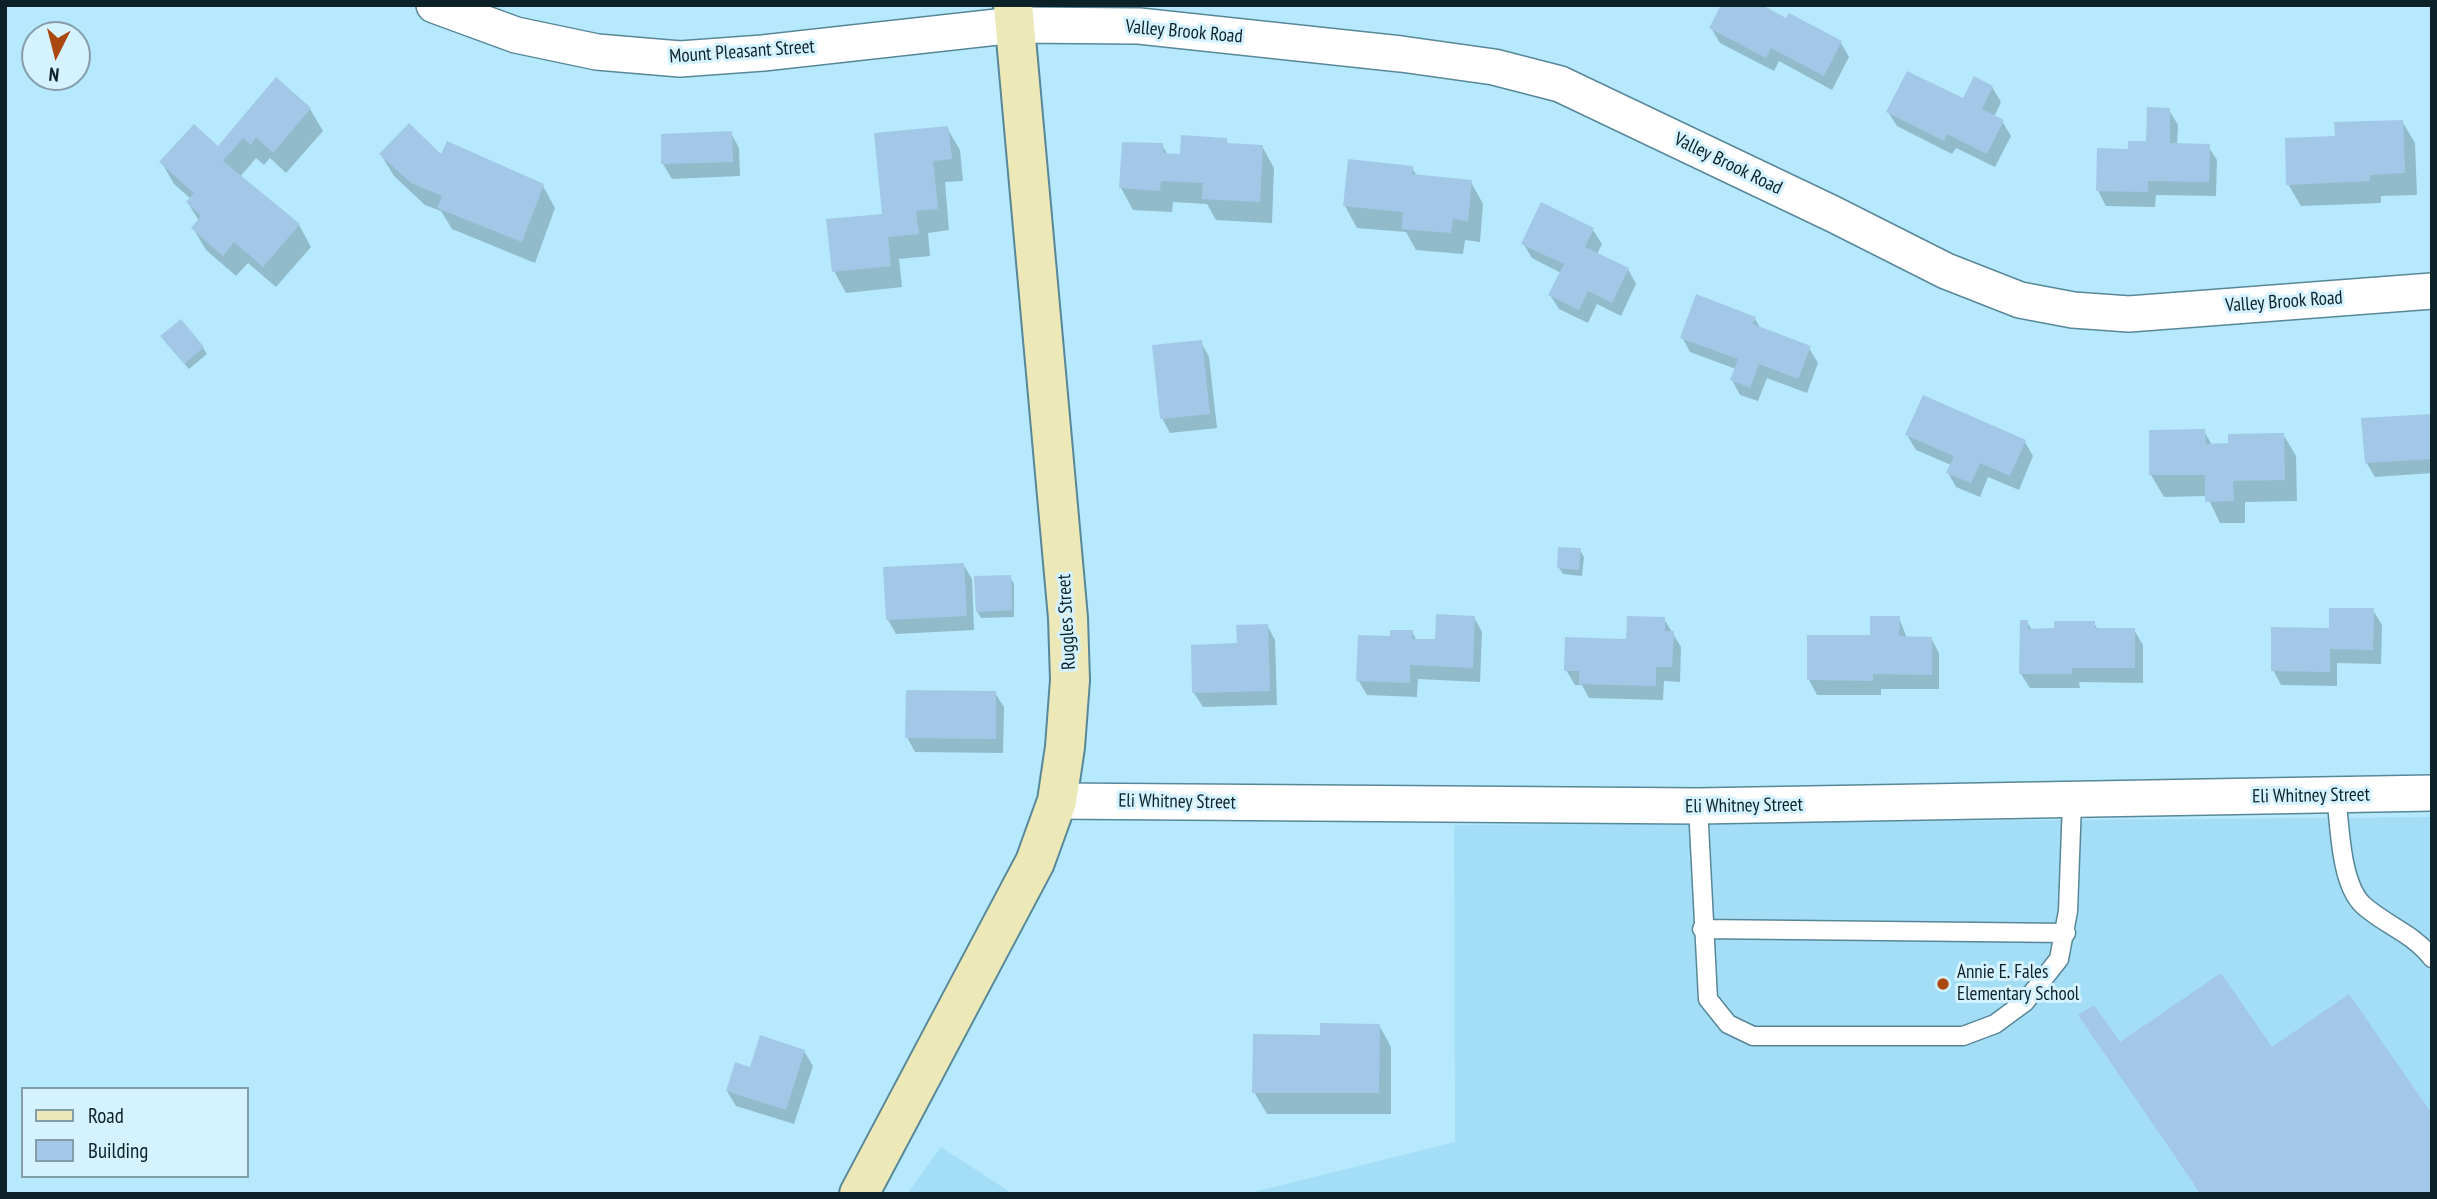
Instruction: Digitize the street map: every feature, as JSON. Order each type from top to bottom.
[{"type":"street","name":"Mount Pleasant Street","points":[[434,5],[490,15],[516,35],[597,52],[680,59],[763,53],[1014,15]]},
{"type":"street","name":"Valley Brook Road","points":[[1014,15],[1387,52],[1494,67],[1560,84],[1946,271],[2020,300],[2073,310],[2129,314],[2432,291]]},
{"type":"street","name":"Ruggles Street","points":[[859,1194],[1035,862],[1057,801],[1070,680],[1068,618],[1014,15]]},
{"type":"street","name":"Eli Whitney Street","points":[[1057,801],[1698,806],[2072,802],[2432,793]]},
{"type":"lane","points":[[2336,795],[2346,873],[2362,904],[2400,928],[2432,958]]},
{"type":"lane","points":[[1698,806],[1702,929],[1708,999],[1728,1024],[1753,1036],[1963,1036],[1995,1024],[2025,1002],[2059,959],[2066,933],[2072,802]]},
{"type":"lane","points":[[1702,929],[2066,933]]},
{"type":"shaded area","name":"Annie E. Fales Elementary School","points":[[2432,817],[2432,1194],[1246,1194],[1455,1142],[1454,825]]},
{"type":"shaded area","points":[[941,1147],[1013,1194],[907,1194]]},
{"type":"building","points":[[1721,5],[1762,5],[1786,18],[1789,13],[1842,41],[1824,76],[1771,48],[1766,58],[1709,28]]},
{"type":"building","points":[[1907,71],[1963,98],[1974,76],[1993,86],[1982,109],[2004,120],[1987,154],[1947,134],[1944,141],[1886,112]]},
{"type":"building","points":[[276,77],[311,108],[273,153],[256,137],[251,145],[243,138],[223,161],[300,224],[263,267],[234,242],[223,256],[191,228],[201,216],[186,202],[194,193],[159,162],[194,124],[218,146]]},
{"type":"building","points":[[2147,107],[2170,108],[2170,143],[2210,144],[2209,182],[2148,181],[2148,192],[2096,191],[2097,148],[2128,149],[2128,141],[2146,141]]},
{"type":"building","points":[[2403,120],[2405,173],[2370,175],[2370,181],[2286,185],[2285,138],[2335,136],[2334,122]]},
{"type":"building","points":[[409,123],[441,154],[447,141],[544,184],[522,242],[437,208],[442,196],[411,183],[379,154]]},
{"type":"building","points":[[948,126],[952,159],[933,161],[938,209],[916,211],[919,234],[888,237],[891,266],[832,272],[826,219],[882,214],[874,133]]},
{"type":"building","points":[[732,131],[733,162],[661,164],[661,134]]},
{"type":"building","points":[[1181,135],[1227,138],[1227,143],[1263,145],[1260,202],[1202,199],[1203,183],[1161,181],[1160,191],[1119,188],[1122,142],[1163,143],[1163,153],[1180,154]]},
{"type":"building","points":[[1348,159],[1413,166],[1412,174],[1472,180],[1468,221],[1453,219],[1451,233],[1402,229],[1403,212],[1343,206]]},
{"type":"building","points":[[1541,202],[1594,228],[1585,247],[1629,268],[1612,303],[1588,291],[1579,310],[1548,295],[1564,264],[1521,244]]},
{"type":"building","points":[[1696,294],[1756,317],[1753,324],[1811,346],[1798,379],[1759,364],[1750,388],[1730,380],[1738,359],[1680,338]]},
{"type":"building","points":[[181,319],[204,347],[184,364],[160,336]]},
{"type":"building","points":[[1202,340],[1210,414],[1160,419],[1152,345]]},
{"type":"building","points":[[1923,395],[2026,440],[2010,476],[1980,463],[1971,483],[1946,473],[1954,456],[1905,435]]},
{"type":"building","points":[[2432,414],[2432,459],[2365,463],[2361,418]]},
{"type":"building","points":[[2205,429],[2206,444],[2228,443],[2228,434],[2284,433],[2285,480],[2233,481],[2234,501],[2205,502],[2205,475],[2149,475],[2149,430]]},
{"type":"building","points":[[1558,547],[1581,548],[1579,570],[1557,568]]},
{"type":"building","points":[[964,563],[967,616],[886,620],[883,567]]},
{"type":"building","points":[[1011,575],[1012,610],[976,612],[974,576]]},
{"type":"building","points":[[2329,608],[2374,608],[2373,650],[2330,649],[2330,672],[2271,671],[2271,627],[2329,628]]},
{"type":"building","points":[[1436,614],[1475,616],[1473,668],[1410,665],[1410,683],[1356,681],[1358,635],[1390,636],[1390,630],[1413,630],[1412,639],[1435,639]]},
{"type":"building","points":[[1627,616],[1665,617],[1665,631],[1674,631],[1672,667],[1656,667],[1656,686],[1579,684],[1579,671],[1564,671],[1565,637],[1626,639]]},
{"type":"building","points":[[1870,616],[1900,616],[1899,636],[1932,637],[1932,675],[1873,674],[1873,681],[1807,680],[1807,635],[1870,635]]},
{"type":"building","points":[[2020,620],[2028,620],[2028,629],[2054,628],[2054,621],[2095,621],[2095,628],[2135,628],[2135,668],[2072,668],[2072,674],[2019,674]]},
{"type":"building","points":[[1268,624],[1270,691],[1192,693],[1191,645],[1237,643],[1236,625]]},
{"type":"building","points":[[906,690],[996,691],[996,739],[905,738]]},
{"type":"building","points":[[2221,973],[2272,1047],[2349,994],[2432,1114],[2432,1194],[2201,1194],[2078,1015],[2094,1005],[2120,1042]]},
{"type":"building","points":[[1320,1023],[1380,1024],[1379,1093],[1252,1093],[1253,1034],[1320,1035]]},
{"type":"building","points":[[760,1035],[805,1050],[786,1110],[726,1091],[735,1062],[750,1067]]},
{"type":"place","name":"Annie E. Fales Elementary School","points":[[1943,984]]}]
